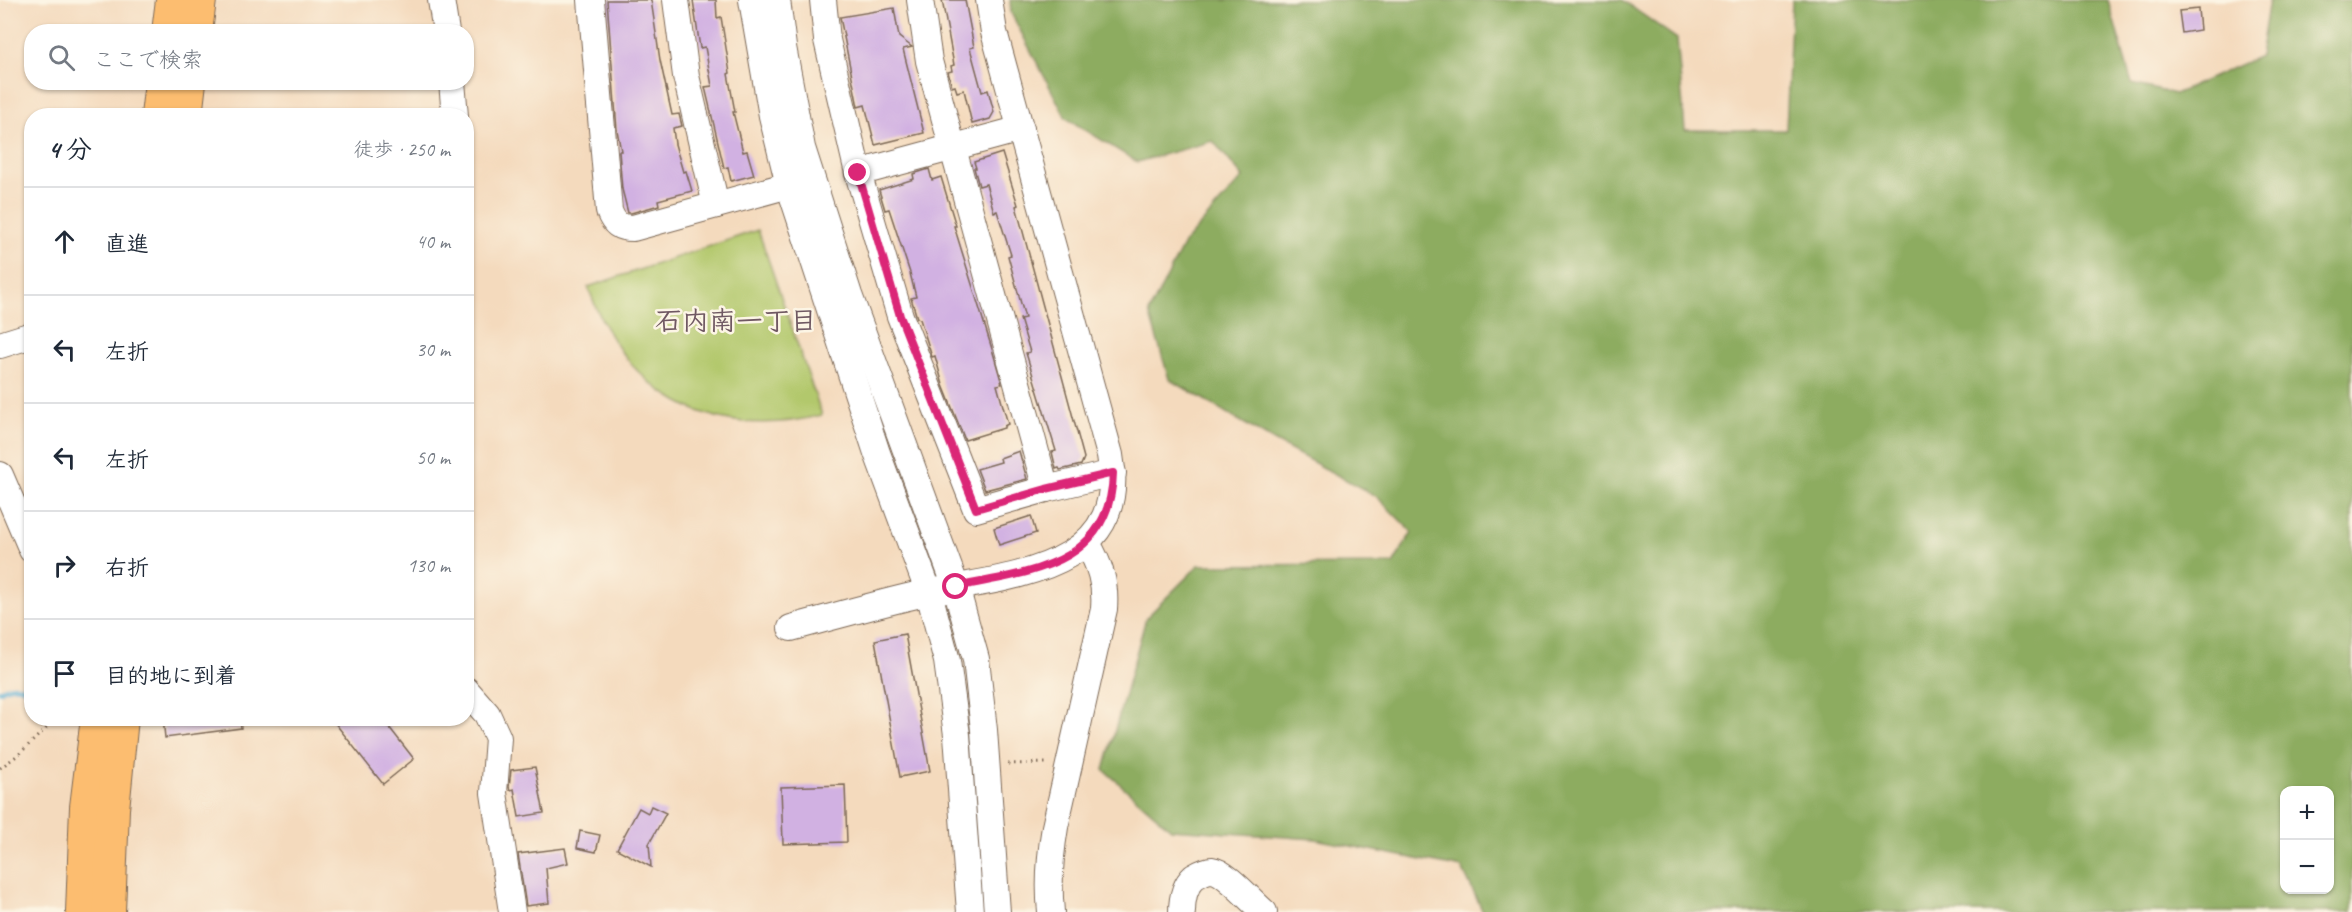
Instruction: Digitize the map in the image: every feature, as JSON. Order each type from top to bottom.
[{"type":"main road","points":[[169,24],[172,0]]},
{"type":"main road","points":[[197,24],[200,0]]},
{"type":"main road","points":[[158,108],[160,90]]},
{"type":"main road","points":[[187,108],[189,90]]},
{"type":"main road","points":[[82,912],[86,807],[96,726]]},
{"type":"main road","points":[[108,912],[113,809],[121,726]]},
{"type":"street","points":[[441,0],[445,24]]},
{"type":"street","points":[[591,0],[609,211],[613,222],[622,228],[633,228],[789,184]]},
{"type":"street","points":[[676,0],[686,76],[716,205]]},
{"type":"street","points":[[752,0],[772,116],[789,184],[878,453],[929,593],[947,661],[954,699],[970,912]]},
{"type":"street","points":[[777,0],[783,47],[802,148],[814,189],[849,295],[956,587],[976,659],[984,730],[997,912]]},
{"type":"street","points":[[823,0],[827,40],[858,173],[900,316],[976,509],[1113,473]]},
{"type":"street","points":[[920,0],[929,61],[1046,489]]},
{"type":"street","points":[[792,628],[1061,561],[1087,543],[1105,517],[1111,502],[1113,473],[1110,455],[994,32],[989,0]]},
{"type":"street","points":[[453,90],[454,108]]},
{"type":"street","points":[[858,173],[1021,129]]},
{"type":"street","points":[[0,345],[24,338]]},
{"type":"street","points":[[0,475],[24,531]]},
{"type":"street","points":[[1051,912],[1050,859],[1055,827],[1106,592],[1103,575],[1087,543]]},
{"type":"street","points":[[474,699],[487,714],[498,738],[495,792],[512,912]]},
{"type":"street","points":[[1182,912],[1182,900],[1189,882],[1200,873],[1212,870],[1223,876],[1264,912]]},
{"type":"path","points":[[0,768],[48,726]]},
{"type":"path","points":[[1006,764],[1044,763]]},
{"type":"green space","points":[[1010,0],[1622,0],[1677,39],[1685,130],[1786,130],[1792,0],[2108,0],[2132,84],[2175,94],[2260,56],[2269,0],[2352,0],[2352,912],[1483,912],[1462,868],[1315,839],[1171,829],[1104,770],[1146,618],[1199,565],[1393,564],[1412,532],[1376,496],[1274,441],[1169,379],[1149,312],[1185,242],[1243,177],[1213,141],[1137,162],[1066,118],[1011,13]]},
{"type":"green space","points":[[758,230],[822,415],[782,422],[744,422],[709,415],[677,401],[649,381],[625,356],[604,324],[588,287]]},
{"type":"building","points":[[607,0],[651,0],[660,60],[672,115],[679,114],[682,126],[673,128],[675,144],[683,172],[686,171],[692,191],[658,200],[659,205],[631,213],[628,213],[622,189],[619,151],[621,151],[617,130]]},
{"type":"building","points":[[693,0],[716,0],[717,18],[721,17],[730,73],[728,74],[735,112],[733,112],[743,152],[747,151],[754,175],[731,181],[728,167],[724,168],[705,87],[712,86],[705,47],[700,48]]},
{"type":"building","points":[[942,0],[965,0],[974,47],[970,48],[982,92],[988,90],[994,112],[990,119],[972,124],[964,90],[957,92],[955,86],[952,87],[948,72],[952,71],[951,66],[954,65]]},
{"type":"building","points":[[894,8],[899,37],[912,47],[903,49],[924,133],[875,145],[865,105],[858,107],[840,17]]},
{"type":"building","points":[[2198,9],[2200,30],[2182,33],[2179,11]]},
{"type":"building","points":[[1002,153],[1018,205],[1016,206],[1084,458],[1081,465],[1060,470],[1056,469],[1052,452],[1056,451],[1026,353],[1030,352],[1020,319],[1025,318],[1008,256],[1011,255],[986,184],[979,186],[974,168],[976,168],[974,162]]},
{"type":"building","points":[[929,169],[932,180],[941,177],[1002,384],[997,385],[1008,424],[1004,428],[965,440],[943,385],[935,356],[932,357],[920,319],[917,318],[911,298],[916,297],[910,273],[889,209],[885,210],[879,190],[914,179],[913,174]]},
{"type":"building","points":[[1019,451],[1027,479],[985,490],[977,469],[1001,462],[1000,458]]},
{"type":"building","points":[[1031,516],[1036,533],[999,545],[994,528]]},
{"type":"building","points":[[905,634],[930,771],[900,777],[875,640]]},
{"type":"building","points":[[164,726],[241,726],[241,728],[165,738]]},
{"type":"building","points":[[337,726],[388,726],[414,759],[383,784]]},
{"type":"building","points":[[535,767],[544,813],[519,817],[514,789],[510,790],[509,787],[511,770]]},
{"type":"building","points":[[845,785],[847,842],[783,844],[781,787]]},
{"type":"building","points":[[651,806],[666,813],[649,844],[651,867],[617,849],[639,808],[648,813]]},
{"type":"building","points":[[580,831],[600,835],[596,852],[577,848]]},
{"type":"building","points":[[565,848],[568,863],[546,868],[549,903],[526,906],[518,854]]},
{"type":"waterway","points":[[0,691],[8,687],[24,688]]},
{"type":"district","name":"石内南一丁目","points":[[736,321]]},
{"type":"route","points":[[858,173],[900,316],[976,509],[1113,473],[1111,502],[1105,517],[1087,543],[1075,553],[1046,566],[956,587]]}]
